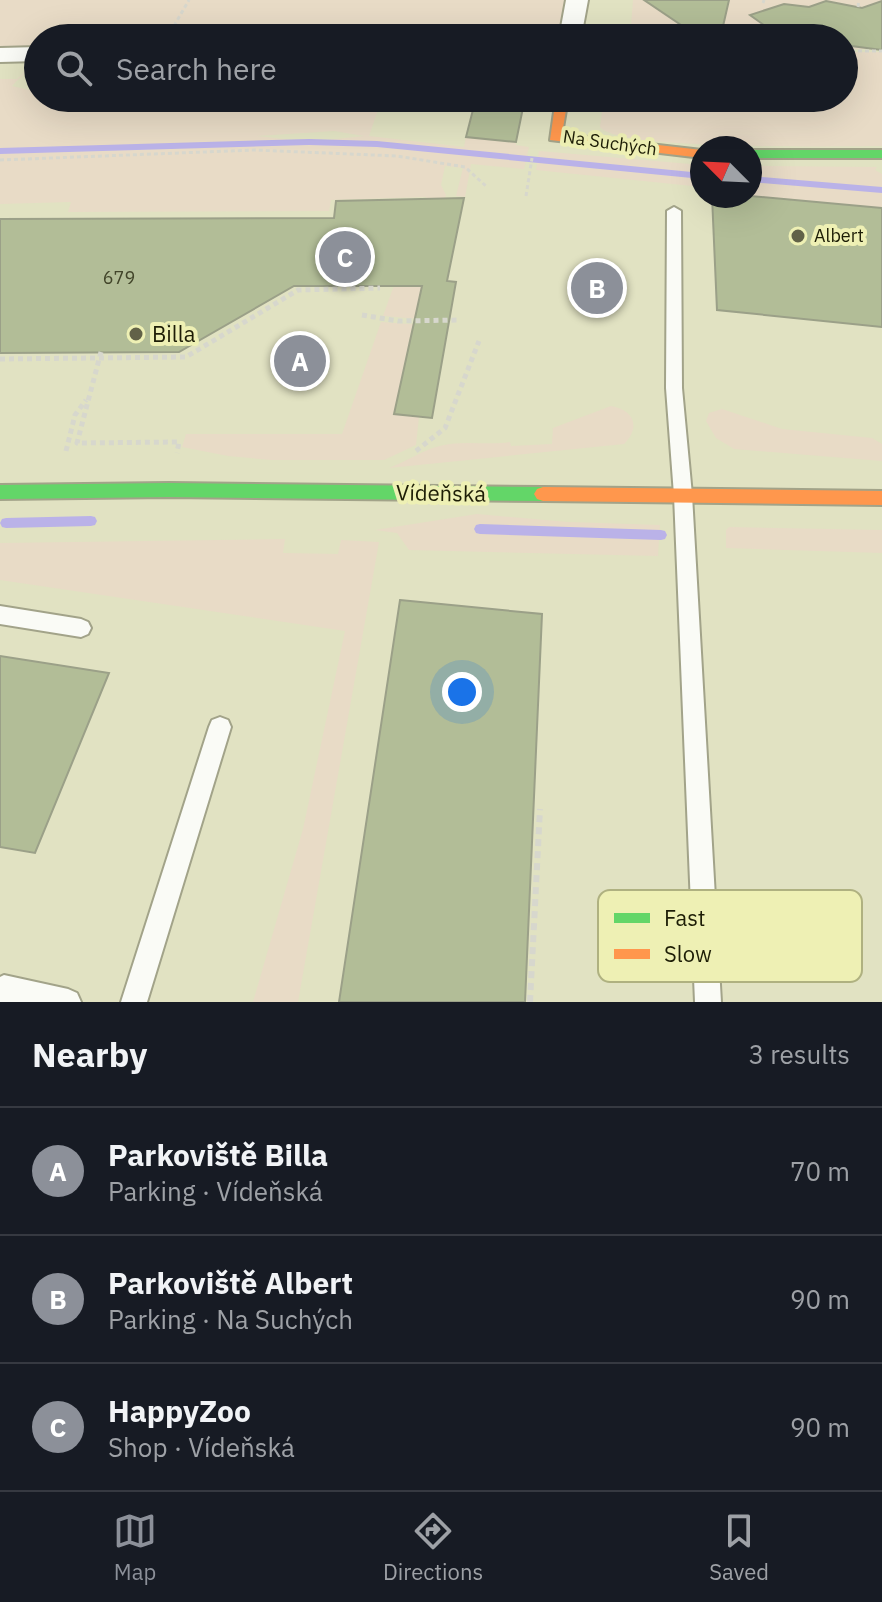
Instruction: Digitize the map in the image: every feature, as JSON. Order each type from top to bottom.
[{"type":"main road","name":"Na Suchých","points":[[559,112],[555,137],[690,153]]},
{"type":"main road","points":[[762,154],[882,154]]},
{"type":"main road","name":"Vídeňská","points":[[0,492],[169,490],[882,498]]},
{"type":"street","points":[[573,24],[577,0]]},
{"type":"street","points":[[0,55],[24,54]]},
{"type":"lane","points":[[674,211],[674,388],[683,495],[702,890]]},
{"type":"lane","points":[[0,615],[81,628]]},
{"type":"lane","points":[[134,1002],[220,727]]},
{"type":"lane","points":[[707,982],[708,1002]]},
{"type":"lane","points":[[1,989],[68,1002]]},
{"type":"path","points":[[176,24],[183,16],[189,0]]},
{"type":"path","points":[[858,7],[859,0]]},
{"type":"path","points":[[858,51],[882,51]]},
{"type":"path","points":[[0,160],[255,150],[397,156],[465,167],[487,187]]},
{"type":"path","points":[[526,196],[529,172]]},
{"type":"path","points":[[0,359],[100,355],[186,357],[298,290],[380,288]]},
{"type":"path","points":[[362,315],[398,321],[460,320]]},
{"type":"path","points":[[409,454],[421,449],[445,428],[479,341]]},
{"type":"path","points":[[64,451],[100,355]]},
{"type":"path","points":[[86,399],[86,414],[77,443],[179,442],[175,457]]},
{"type":"path","points":[[530,1002],[540,809]]},
{"type":"shaded area","points":[[0,0],[566,0],[562,24],[24,24],[24,49],[3,50],[5,47],[0,47]]},
{"type":"shaded area","points":[[633,0],[882,0],[882,49],[858,49],[858,24],[631,24]]},
{"type":"shaded area","points":[[858,52],[882,52],[882,146],[762,146],[762,136],[690,136],[690,144],[686,144],[616,135],[600,127],[602,112],[858,112]]},
{"type":"shaded area","points":[[24,72],[12,86],[24,89],[24,112],[377,112],[369,136],[464,147],[466,137],[516,142],[516,145],[529,147],[524,169],[471,164],[465,197],[456,196],[463,168],[445,166],[441,185],[446,195],[441,216],[454,244],[419,319],[383,316],[393,288],[397,285],[426,197],[331,200],[329,211],[68,212],[71,202],[0,204],[0,79],[17,79]],"holes":[[[334,131],[364,136],[309,142],[257,136]]]},
{"type":"shaded area","points":[[539,151],[690,164],[690,186],[536,170]]},
{"type":"shaded area","points":[[762,166],[877,167],[875,170],[882,174],[882,208],[762,197]]},
{"type":"shaded area","points":[[381,322],[436,326],[435,330],[412,327],[394,414],[419,417],[416,445],[384,460],[271,460],[182,447],[186,434],[342,434]]},
{"type":"shaded area","points":[[611,406],[625,411],[632,420],[632,431],[624,444],[389,468],[445,445],[552,444],[553,428]]},
{"type":"shaded area","points":[[722,409],[782,429],[872,438],[882,444],[882,461],[734,449],[716,438],[706,421],[709,413]]},
{"type":"shaded area","points":[[477,514],[568,522],[660,525],[658,556],[409,550],[397,533],[375,530]]},
{"type":"shaded area","points":[[729,527],[882,530],[882,553],[726,548],[726,530]]},
{"type":"shaded area","points":[[285,539],[283,553],[338,554],[341,540],[379,542],[298,1002],[253,1002],[303,829],[345,631],[0,580],[0,543]]},
{"type":"building","points":[[644,0],[729,0],[724,24],[680,24]]},
{"type":"building","points":[[826,1],[862,8],[882,1],[882,50],[858,47],[858,24],[762,24],[750,15],[784,4],[809,7]]},
{"type":"building","points":[[472,112],[522,112],[516,142],[466,137]]},
{"type":"building","name":"Albert","points":[[762,197],[882,208],[882,327],[717,310],[713,208],[762,208]]},
{"type":"building","points":[[464,198],[447,281],[456,282],[432,418],[394,414],[422,286],[294,286],[179,352],[0,353],[0,219],[334,218],[336,201]]},
{"type":"building","points":[[400,600],[542,614],[525,1002],[339,1002]]},
{"type":"building","points":[[0,656],[109,673],[35,853],[0,847]]},
{"type":"waterway","points":[[0,151],[309,142],[377,144],[690,175]]},
{"type":"waterway","points":[[762,180],[882,190]]},
{"type":"waterway","points":[[6,523],[91,521]]},
{"type":"waterway","points":[[480,529],[661,535]]},
{"type":"traffic: fast","points":[[762,154],[882,154]]},
{"type":"traffic: fast","points":[[0,492],[169,490],[543,494]]},
{"type":"traffic: slow","points":[[559,112],[555,137],[690,153]]},
{"type":"traffic: slow","points":[[543,494],[882,498]]},
{"type":"place","name":"Albert","points":[[798,236]]},
{"type":"place","name":"HappyZoo","points":[[345,257]]},
{"type":"place","name":"Parkoviště Albert","points":[[597,288]]},
{"type":"place","name":"Billa","points":[[136,334]]},
{"type":"place","name":"Parkoviště Billa","points":[[300,361]]}]
